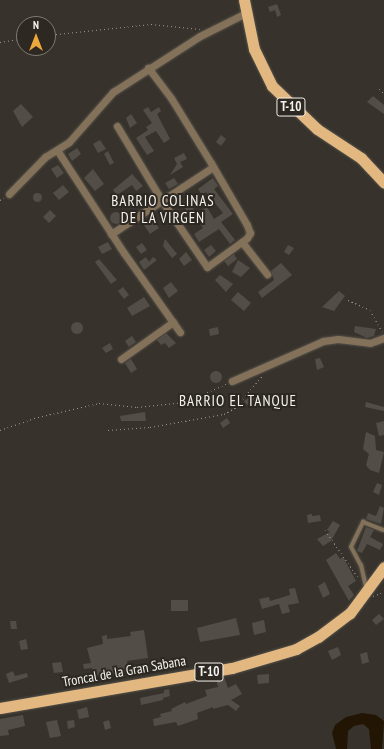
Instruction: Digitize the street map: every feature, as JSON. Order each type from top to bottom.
[{"type":"highway","name":"T-10","points":[[244,0],[257,60],[275,90],[317,129],[361,158],[384,183]]},
{"type":"highway","name":"Troncal de la Gran Sabana","points":[[0,708],[214,671],[265,659],[318,638],[350,613],[366,594],[384,567]]},
{"type":"street","points":[[9,194],[39,162],[75,136],[113,92],[148,68],[213,30],[246,13]]},
{"type":"street","points":[[117,126],[162,201],[207,266],[242,242],[248,236],[249,229],[213,167],[171,98],[148,68]]},
{"type":"street","points":[[57,150],[111,234],[180,332]]},
{"type":"street","points":[[111,234],[213,167]]},
{"type":"street","points":[[242,242],[267,274]]},
{"type":"street","points":[[121,359],[173,322]]},
{"type":"street","points":[[232,381],[267,365],[330,340],[365,343],[384,337]]},
{"type":"lane","points":[[366,594],[361,566],[351,547],[363,522],[384,530]]},
{"type":"path","points":[[56,34],[151,24],[213,30]]},
{"type":"path","points":[[0,42],[16,39]]},
{"type":"path","points":[[379,88],[384,93]]},
{"type":"path","points":[[348,300],[370,310],[384,337]]},
{"type":"path","points":[[108,430],[150,428],[228,413],[253,390],[267,365]]},
{"type":"path","points":[[0,430],[34,418],[99,403],[137,407],[185,402],[232,381]]},
{"type":"path","points":[[325,530],[366,594],[384,592]]},
{"type":"shaded area","points":[[362,713],[376,715],[384,721],[382,749],[371,749],[369,729],[363,724],[354,726],[348,731],[347,749],[336,749],[332,733],[335,725],[346,717]]},
{"type":"building","points":[[277,4],[281,15],[277,17],[275,10],[270,12],[268,7]]},
{"type":"building","points":[[373,96],[384,105],[384,114],[367,102]]},
{"type":"building","points":[[21,104],[33,117],[22,127],[13,111]]},
{"type":"building","points":[[148,107],[151,112],[159,107],[161,111],[157,114],[170,139],[164,143],[156,131],[145,137],[154,151],[147,155],[136,138],[148,130],[146,127],[152,123],[143,110]]},
{"type":"building","points":[[131,114],[137,123],[130,128],[126,118]]},
{"type":"building","points":[[221,135],[226,139],[221,146],[216,142]]},
{"type":"building","points":[[100,140],[106,149],[98,153],[93,144]]},
{"type":"building","points":[[77,148],[81,154],[72,161],[68,154]]},
{"type":"building","points":[[108,151],[114,163],[110,165],[104,154]]},
{"type":"building","points":[[184,153],[187,159],[180,162],[183,167],[170,175],[177,164],[174,158]]},
{"type":"building","points":[[58,165],[64,173],[57,178],[51,169]]},
{"type":"building","points":[[93,169],[104,184],[95,191],[84,178]]},
{"type":"building","points":[[132,174],[143,186],[136,191],[132,185],[117,195],[113,190]]},
{"type":"building","points":[[174,178],[178,184],[169,189],[165,183]]},
{"type":"building","points":[[213,178],[218,186],[214,189],[233,214],[221,222],[235,240],[230,244],[219,229],[199,242],[194,234],[203,228],[194,215],[207,207],[214,219],[223,213],[206,192],[202,195],[198,189]]},
{"type":"building","points":[[63,185],[69,192],[59,200],[53,193]]},
{"type":"building","points":[[37,192],[42,197],[37,202],[32,197]]},
{"type":"building","points":[[188,200],[194,209],[188,213],[182,204]]},
{"type":"building","points":[[50,210],[56,216],[49,223],[43,217]]},
{"type":"building","points":[[118,212],[121,213],[121,223],[114,224],[111,223],[110,216],[111,213]]},
{"type":"building","points":[[153,219],[159,228],[150,234],[144,225]]},
{"type":"building","points":[[165,239],[177,254],[172,258],[163,246]]},
{"type":"building","points":[[108,242],[112,249],[102,254],[98,247]]},
{"type":"building","points":[[142,243],[147,250],[141,254],[136,247]]},
{"type":"building","points":[[211,245],[216,251],[209,257],[204,250]]},
{"type":"building","points":[[288,245],[294,248],[289,255],[284,252]]},
{"type":"building","points":[[186,252],[192,260],[184,266],[179,259]]},
{"type":"building","points":[[234,254],[237,259],[228,266],[224,261]]},
{"type":"building","points":[[146,257],[149,262],[153,257],[157,260],[144,270],[139,262]]},
{"type":"building","points":[[99,259],[117,280],[111,284],[95,262]]},
{"type":"building","points":[[238,260],[250,268],[241,277],[232,272]]},
{"type":"building","points":[[281,263],[292,275],[262,298],[258,292],[274,280],[271,271]]},
{"type":"building","points":[[220,275],[233,284],[226,292],[215,280]]},
{"type":"building","points":[[171,282],[178,291],[169,298],[163,288]]},
{"type":"building","points":[[123,287],[129,295],[124,299],[118,291]]},
{"type":"building","points":[[339,291],[345,296],[334,311],[322,307]]},
{"type":"building","points":[[238,292],[251,303],[244,311],[231,300]]},
{"type":"building","points":[[144,297],[150,306],[132,316],[127,308]]},
{"type":"building","points":[[75,322],[79,322],[83,328],[79,334],[75,334],[71,330],[71,326]]},
{"type":"building","points":[[355,326],[376,329],[374,336],[367,338],[354,332]]},
{"type":"building","points":[[218,327],[219,334],[210,336],[209,329]]},
{"type":"building","points":[[166,333],[176,343],[169,348],[165,343],[161,345],[157,340]]},
{"type":"building","points":[[132,336],[136,342],[129,347],[125,341]]},
{"type":"building","points":[[110,343],[113,349],[106,353],[102,348]]},
{"type":"building","points":[[320,358],[324,367],[317,370],[315,359]]},
{"type":"building","points":[[131,359],[137,369],[131,373],[125,363]]},
{"type":"building","points":[[214,371],[218,371],[222,377],[218,383],[214,383],[210,379],[210,375]]},
{"type":"building","points":[[253,395],[256,399],[247,405],[244,401]]},
{"type":"building","points":[[366,402],[384,407],[384,411],[365,407]]},
{"type":"building","points":[[145,412],[146,421],[121,421],[120,416]]},
{"type":"building","points":[[227,418],[230,423],[223,428],[220,423]]},
{"type":"building","points":[[384,421],[384,435],[379,436],[376,423]]},
{"type":"building","points":[[366,432],[375,436],[376,450],[384,452],[379,473],[370,470],[366,465],[369,454],[363,449]]},
{"type":"building","points":[[377,483],[382,485],[379,495],[373,492]]},
{"type":"building","points":[[380,506],[384,508],[381,524],[366,519],[368,513],[376,516]]},
{"type":"building","points":[[312,514],[312,516],[320,515],[321,521],[308,523],[307,515]]},
{"type":"building","points":[[333,521],[340,525],[331,541],[323,546],[317,539],[330,532],[327,530]]},
{"type":"building","points":[[366,527],[374,530],[370,537],[383,544],[380,550],[367,544],[362,553],[357,551]]},
{"type":"building","points":[[336,553],[340,559],[343,557],[356,581],[348,586],[354,595],[349,601],[326,560]]},
{"type":"building","points":[[325,582],[330,594],[323,598],[318,586]]},
{"type":"building","points":[[295,588],[299,603],[288,605],[290,612],[282,614],[279,604],[262,609],[259,599],[269,597],[270,601],[290,595],[289,589]]},
{"type":"building","points":[[171,600],[188,600],[188,611],[171,611]]},
{"type":"building","points":[[379,614],[384,619],[376,625],[372,620]]},
{"type":"building","points":[[236,618],[240,635],[200,642],[197,628]]},
{"type":"building","points":[[264,620],[266,632],[254,635],[252,623]]},
{"type":"building","points":[[10,621],[16,621],[17,629],[11,629]]},
{"type":"building","points":[[144,630],[148,658],[127,661],[129,672],[94,676],[92,668],[84,669],[83,664],[91,663],[87,648],[103,644],[102,636],[107,635],[107,639],[131,636],[130,632]]},
{"type":"building","points":[[26,639],[28,649],[21,650],[19,641]]},
{"type":"building","points":[[338,647],[341,655],[332,660],[328,651]]},
{"type":"building","points":[[367,652],[369,662],[362,664],[360,654]]},
{"type":"building","points":[[61,662],[63,672],[54,673],[52,663]]},
{"type":"building","points":[[13,671],[15,676],[27,673],[28,677],[9,683],[6,674]]},
{"type":"building","points":[[269,674],[269,683],[258,684],[257,675]]},
{"type":"building","points":[[224,677],[228,688],[236,684],[242,694],[231,700],[240,706],[236,711],[228,705],[213,709],[213,707],[197,713],[198,719],[178,726],[176,722],[154,726],[153,719],[161,717],[160,714],[172,711],[171,709],[185,702],[186,704],[207,696],[205,690],[218,687],[216,679]]},
{"type":"building","points":[[169,689],[170,696],[163,698],[163,700],[141,705],[140,698],[164,693],[164,690]]},
{"type":"building","points":[[87,707],[89,717],[79,719],[77,710]]},
{"type":"building","points":[[23,715],[25,726],[8,730],[9,735],[0,736],[0,719]]},
{"type":"building","points":[[57,720],[61,736],[50,738],[46,722]]},
{"type":"building","points":[[74,720],[75,727],[68,729],[67,721]]},
{"type":"building","points":[[109,720],[111,728],[105,730],[103,722]]},
{"type":"district","name":"BARRIO COLINAS DE LA VIRGEN","points":[[163,208]]},
{"type":"district","name":"BARRIO EL TANQUE","points":[[238,401]]}]
